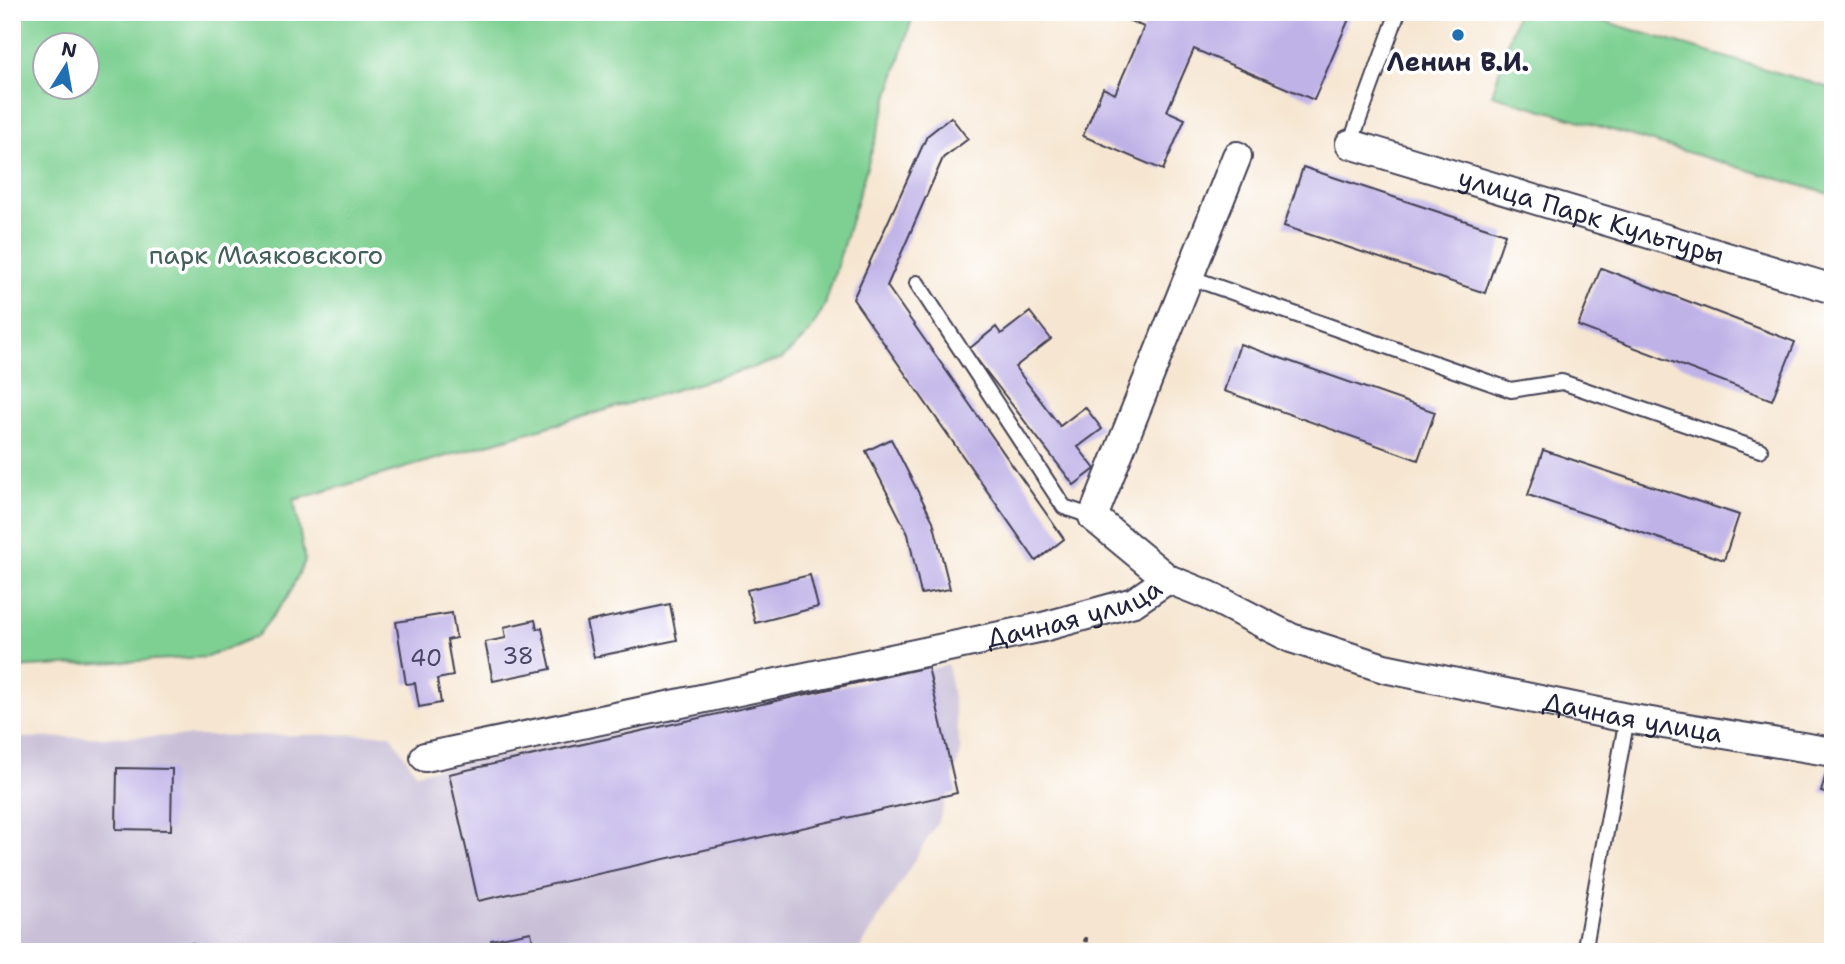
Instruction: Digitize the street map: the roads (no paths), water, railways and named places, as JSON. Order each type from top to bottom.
[{"type":"street","name":"улица Парк Культуры","points":[[1350,144],[1833,289]]},
{"type":"street","points":[[1168,579],[1093,517],[1237,156]]},
{"type":"street","name":"Дачная улица","points":[[425,757],[1043,627],[1134,602],[1168,579],[1208,595],[1291,638],[1384,667],[1627,718],[1833,752]]},
{"type":"lane","points":[[1350,144],[1398,12]]},
{"type":"lane","points":[[1189,277],[1511,390],[1562,382],[1760,450]]},
{"type":"lane","points":[[917,283],[1064,507],[1093,517]]},
{"type":"lane","points":[[1584,952],[1627,718]]},
{"type":"place","name":"Ленин В.И.","points":[[1458,35]]},
{"type":"park label","name":"парк Маяковского","points":[[266,255]]}]
